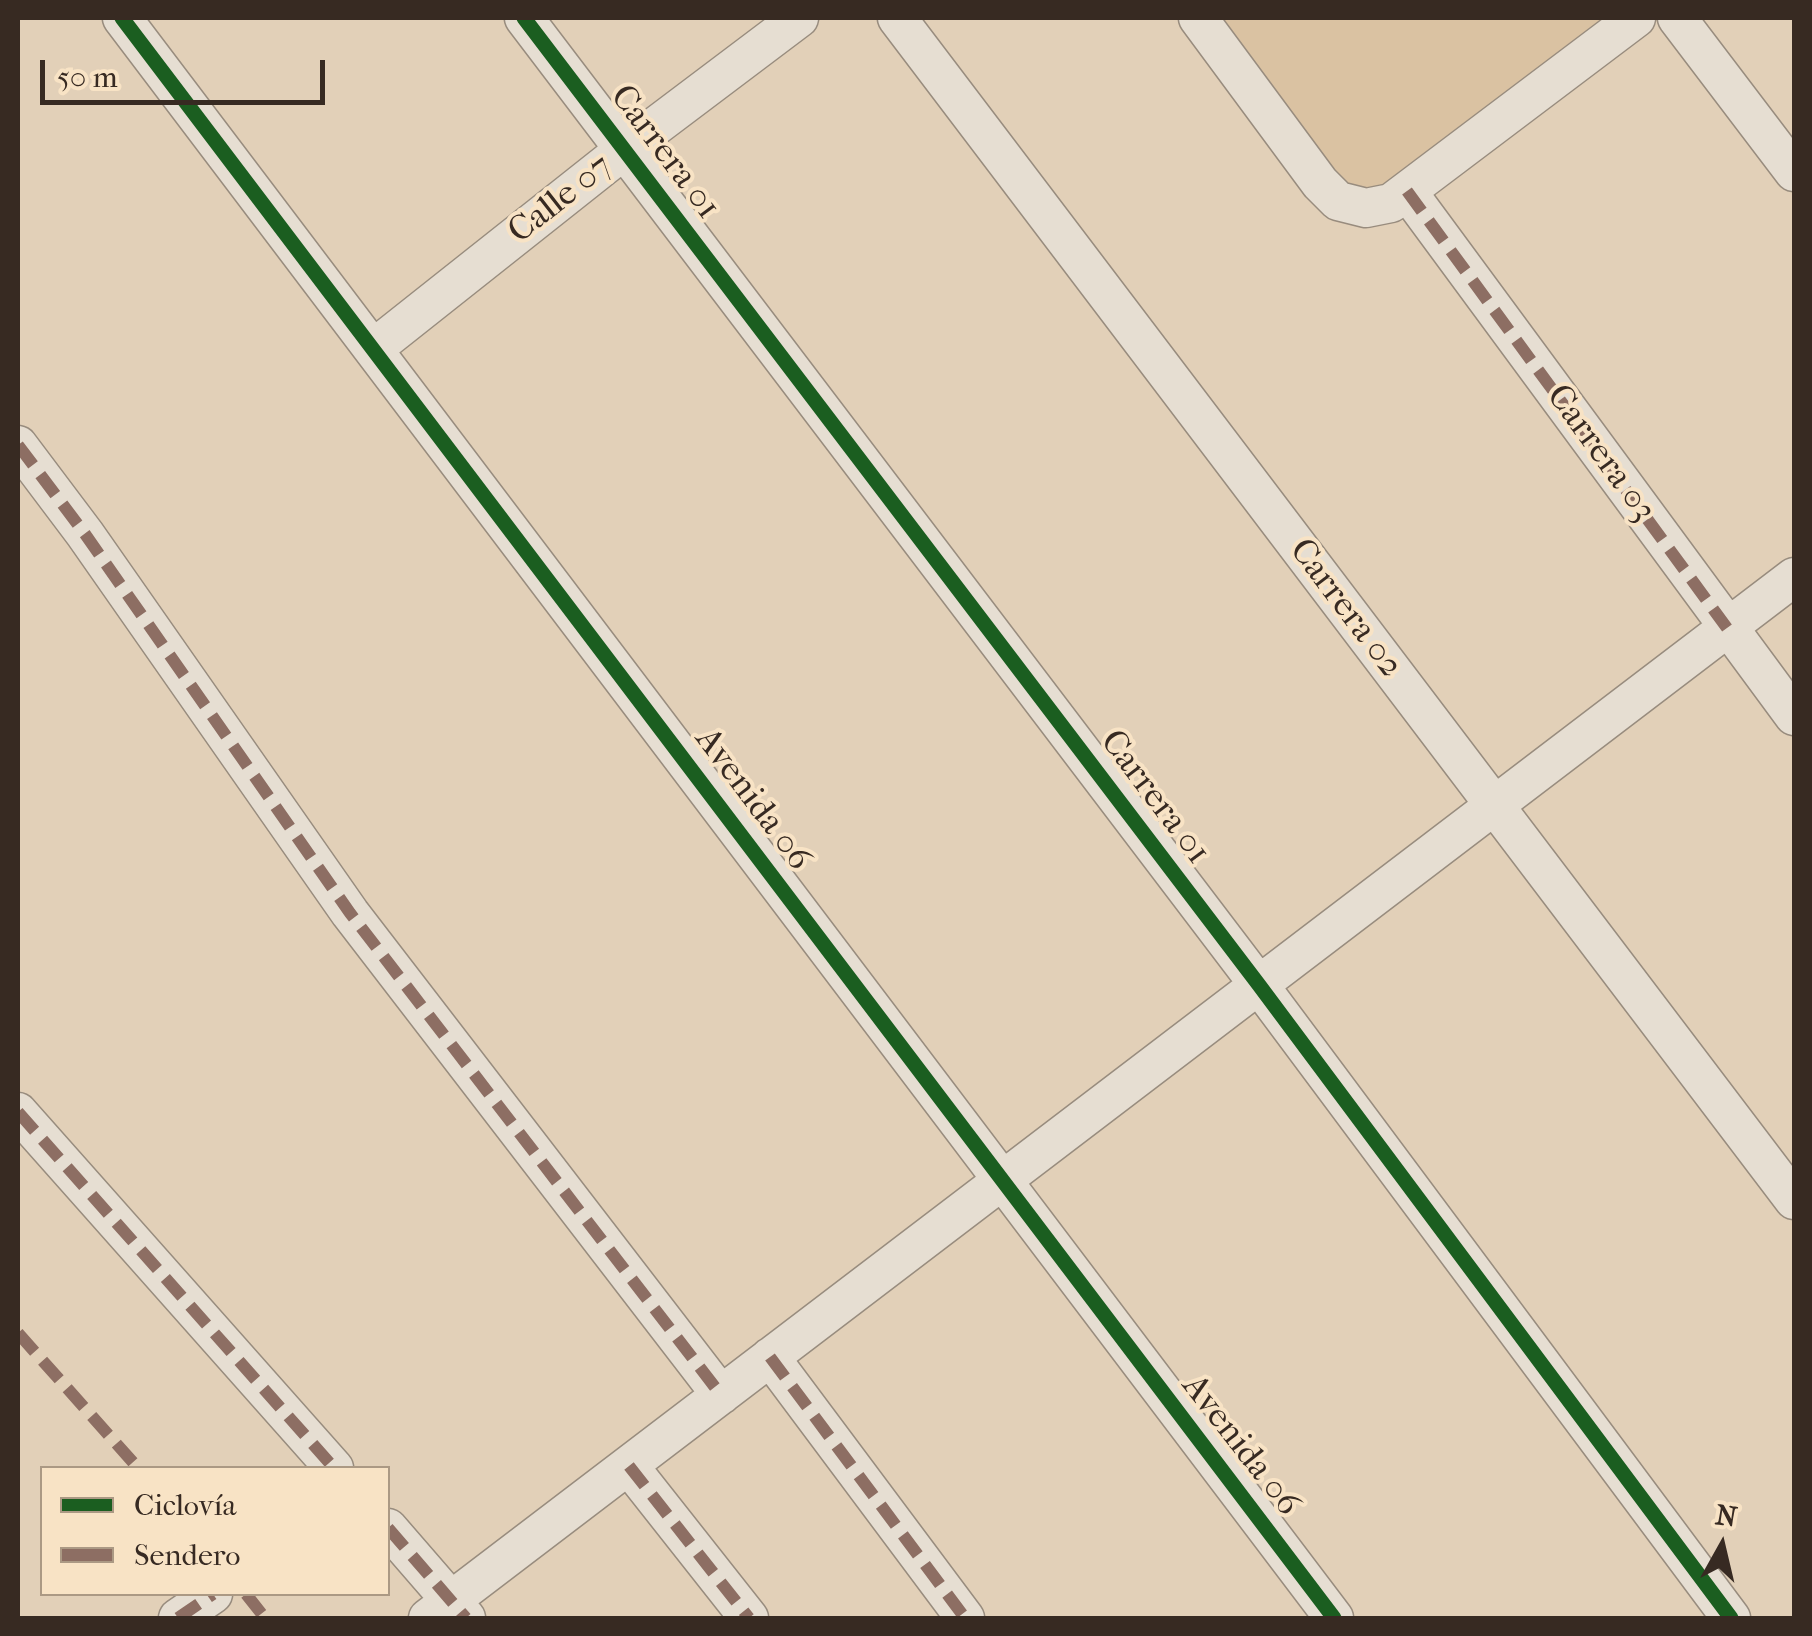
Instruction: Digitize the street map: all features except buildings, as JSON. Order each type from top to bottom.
[{"type":"street","name":"Avenida 06","points":[[122,18],[1334,1618]]},
{"type":"street","name":"Carrera 01","points":[[524,18],[1258,985],[1731,1618]]},
{"type":"street","name":"Calle 07","points":[[373,349],[624,150],[799,18]]},
{"type":"street","name":"Carrera 02","points":[[897,18],[1794,1200]]},
{"type":"street","points":[[1198,18],[1320,183],[1338,200],[1366,208],[1391,203],[1636,18]]},
{"type":"street","points":[[1677,18],[1794,172]]},
{"type":"street","name":"Carrera 03","points":[[1407,191],[1794,716]]},
{"type":"street","points":[[18,446],[85,534],[350,913],[721,1394]]},
{"type":"street","points":[[390,1531],[449,1612],[721,1394],[1794,577]]},
{"type":"street","points":[[18,1112],[332,1466]]},
{"type":"street","points":[[770,1358],[965,1618]]},
{"type":"street","points":[[628,1466],[749,1618]]},
{"type":"street","points":[[178,1618],[210,1596]]},
{"type":"shaded area","points":[[1198,18],[1636,18],[1366,208]]},
{"type":"marked path","points":[[1407,191],[1727,628]]},
{"type":"marked path","points":[[18,445],[85,534],[350,913],[721,1395]]},
{"type":"marked path","points":[[18,1112],[332,1466]]},
{"type":"marked path","points":[[18,1333],[136,1466]]},
{"type":"marked path","points":[[770,1357],[965,1618]]},
{"type":"marked path","points":[[629,1466],[749,1618]]},
{"type":"marked path","points":[[390,1530],[466,1618]]},
{"type":"marked path","points":[[178,1618],[210,1596]]},
{"type":"marked path","points":[[248,1596],[265,1618]]},
{"type":"cycle path","points":[[122,18],[1334,1618]]},
{"type":"cycle path","points":[[524,18],[1259,985],[1731,1618]]}]
